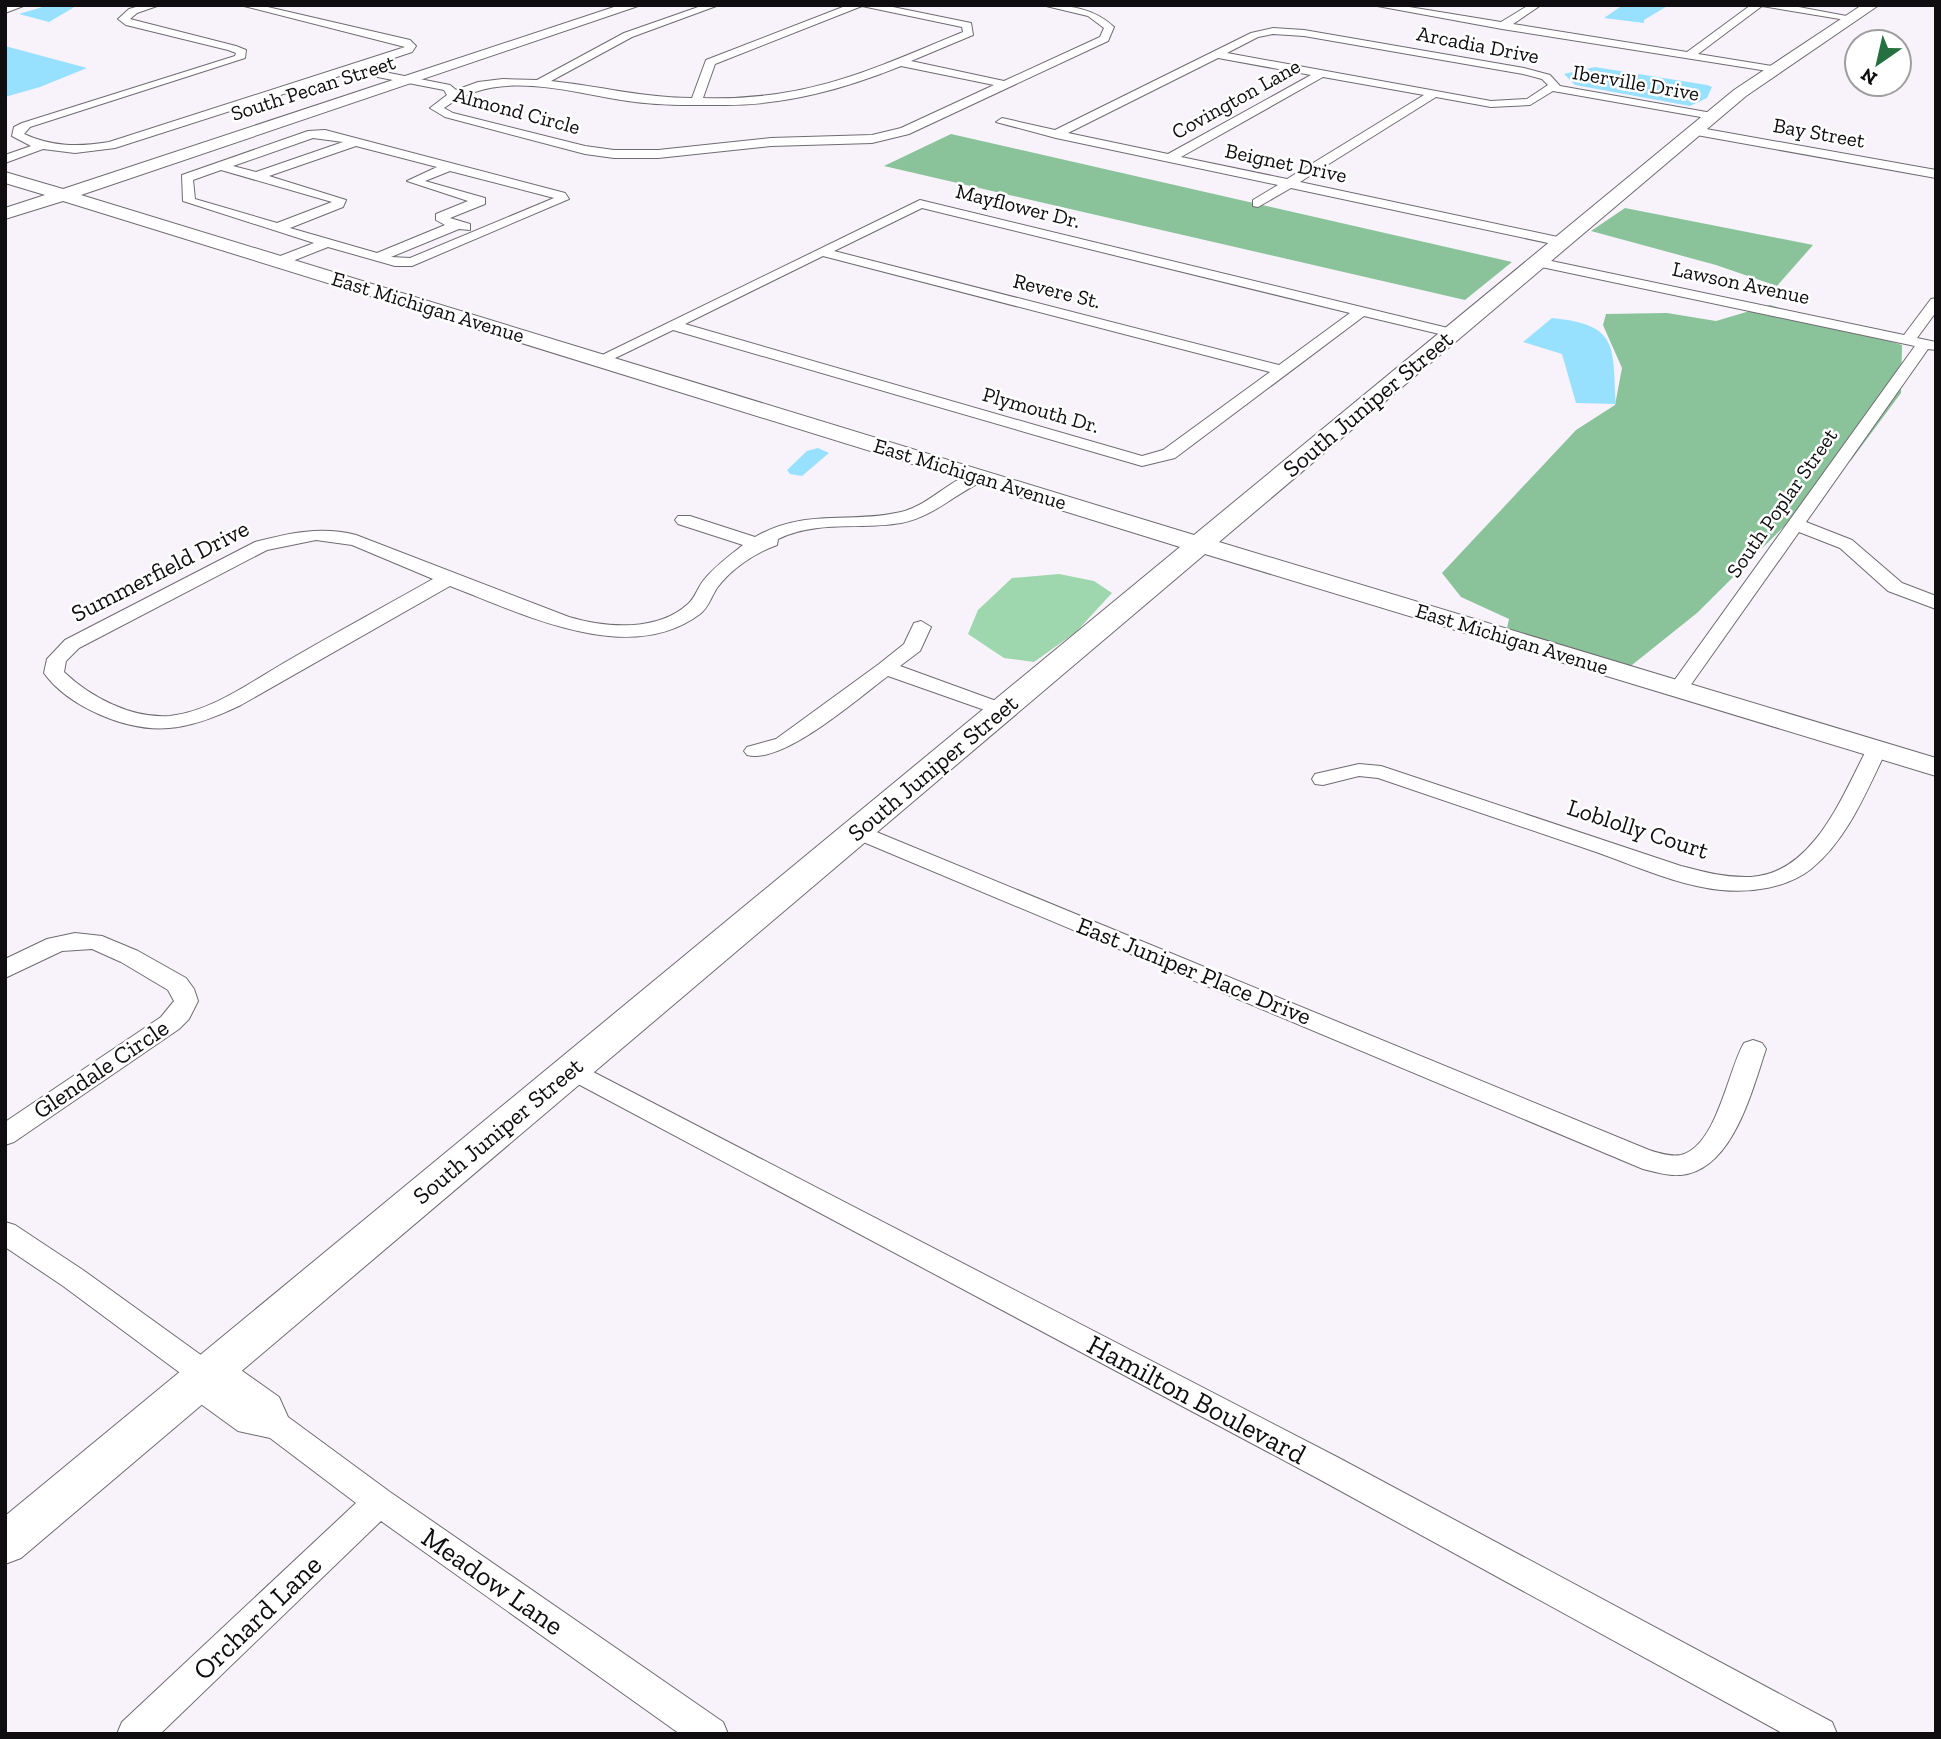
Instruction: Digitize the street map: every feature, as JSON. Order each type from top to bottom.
[{"type":"street","points":[[5,9],[19,5]]},
{"type":"street","points":[[155,5],[133,11],[123,19],[232,48],[242,52],[240,58],[26,125],[18,130],[18,136],[41,146],[72,150],[111,145],[394,56],[411,46],[406,42],[245,5]]},
{"type":"street","name":"South Pecan Street","points":[[5,214],[634,5]]},
{"type":"street","points":[[540,83],[628,35],[714,5]]},
{"type":"street","points":[[696,102],[710,62],[858,5]]},
{"type":"street","name":"Almond Circle","points":[[867,5],[967,25],[969,33],[870,75],[822,90],[758,100],[696,102],[634,99],[540,83],[506,81],[454,93],[436,108],[449,116],[614,155],[658,154],[771,142],[872,139],[905,131],[1008,85],[1104,39],[1110,27],[1091,14],[1047,5]]},
{"type":"street","points":[[1377,5],[1774,69]]},
{"type":"street","points":[[1502,26],[1536,5]]},
{"type":"street","points":[[1688,56],[1758,5]]},
{"type":"street","points":[[1766,5],[1862,12]]},
{"type":"street","name":"South Juniper Street","points":[[5,1544],[1704,123],[1774,69],[1862,12]]},
{"type":"street","name":"Arcadia Drive","points":[[1056,134],[1216,54],[1255,35],[1294,32],[1535,74],[1555,85],[1537,99],[1512,105],[1481,103],[1216,54]]},
{"type":"street","points":[[899,62],[1008,85]]},
{"type":"street","points":[[352,69],[408,82],[408,86],[439,93],[454,93]]},
{"type":"street","name":"Covington Lane","points":[[1170,158],[1320,74]]},
{"type":"street","name":"Iberville Drive","points":[[1553,88],[1704,123]]},
{"type":"street","points":[[1258,203],[1434,94]]},
{"type":"street","name":"Beignet Drive","points":[[1002,122],[1562,242]]},
{"type":"street","name":"Bay Street","points":[[1704,123],[1936,173]]},
{"type":"street","points":[[312,134],[325,134],[560,195],[563,199],[412,262],[395,262],[189,201],[186,178],[220,166],[312,134]]},
{"type":"street","points":[[257,176],[356,142]]},
{"type":"street","points":[[5,159],[41,146]]},
{"type":"street","points":[[220,166],[340,200],[338,204],[278,228]]},
{"type":"street","points":[[449,166],[413,181],[490,197]]},
{"type":"street","name":"East Michigan Avenue","points":[[5,177],[977,477],[1936,767]]},
{"type":"street","points":[[485,232],[445,221],[442,217],[520,185]]},
{"type":"street","name":"Mayflower Dr.","points":[[600,360],[920,204],[1452,333]]},
{"type":"street","points":[[378,257],[458,225]]},
{"type":"street","points":[[280,261],[327,243]]},
{"type":"street","name":"Revere St.","points":[[822,252],[1282,370]]},
{"type":"street","name":"Lawson Avenue","points":[[1537,262],[1922,344]]},
{"type":"street","points":[[1922,344],[1936,302]]},
{"type":"street","name":"Plymouth Dr.","points":[[672,325],[1142,461],[1169,454],[1361,311]]},
{"type":"street","name":"South Poplar Street","points":[[1678,689],[1922,344]]},
{"type":"street","name":"Summerfield Drive","points":[[448,579],[223,705],[171,722],[150,722],[128,717],[67,687],[54,673],[57,659],[72,644],[261,546],[286,539],[308,535],[349,538],[448,579],[584,629],[616,632],[652,627],[680,617],[699,605],[707,589],[723,571],[760,545],[818,528],[883,526],[915,520],[970,488],[977,477]]},
{"type":"street","points":[[684,520],[760,545]]},
{"type":"street","points":[[1795,524],[1846,544],[1895,587],[1936,603]]},
{"type":"street","points":[[754,751],[783,743],[886,668],[913,646],[921,627]]},
{"type":"street","points":[[886,668],[1003,710]]},
{"type":"street","name":"Loblolly Court","points":[[1324,779],[1359,770],[1381,772],[1673,871],[1720,883],[1754,884],[1780,879],[1806,865],[1826,841],[1877,749]]},
{"type":"street","name":"East Juniper Place Drive","points":[[857,831],[1643,1159],[1673,1165],[1690,1163],[1706,1150],[1721,1132],[1753,1049]]},
{"type":"street","name":"Glendale Circle","points":[[5,970],[43,948],[66,941],[88,940],[112,948],[177,984],[186,1001],[180,1013],[170,1023],[7,1131]]},
{"type":"street","name":"Hamilton Boulevard","points":[[572,1070],[1328,1468],[1819,1734]]},
{"type":"street","points":[[5,1233],[72,1278],[205,1376]]},
{"type":"street","name":"Meadow Lane","points":[[205,1376],[227,1377],[268,1406],[277,1426],[380,1502],[710,1734]]},
{"type":"street","name":"Orchard Lane","points":[[135,1734],[380,1502]]},
{"type":"green space","points":[[951,134],[1512,262],[1465,300],[884,166]]},
{"type":"green space","points":[[1625,208],[1813,245],[1777,286],[1716,265],[1591,231]]},
{"type":"green space","points":[[1770,305],[1902,345],[1901,393],[1852,459],[1697,613],[1627,669],[1506,633],[1509,619],[1461,597],[1442,573],[1576,430],[1615,405],[1622,368],[1603,325],[1606,314],[1667,313],[1716,321]]},
{"type":"green space","points":[[1059,574],[1094,581],[1112,593],[1076,632],[1034,662],[1004,658],[968,634],[978,610],[1012,578]]},
{"type":"water","points":[[49,5],[78,5],[49,22],[19,14]]},
{"type":"water","points":[[1623,5],[1669,5],[1644,20],[1644,23],[1604,18]]},
{"type":"water","points":[[5,46],[87,68],[40,87],[5,97]]},
{"type":"water","points":[[1595,67],[1712,87],[1707,98],[1690,106],[1575,85],[1564,74]]},
{"type":"water","points":[[1552,318],[1590,326],[1608,342],[1614,367],[1616,404],[1576,403],[1562,354],[1523,342]]},
{"type":"water","points":[[818,448],[829,453],[802,476],[790,474],[787,470],[807,451]]}]
